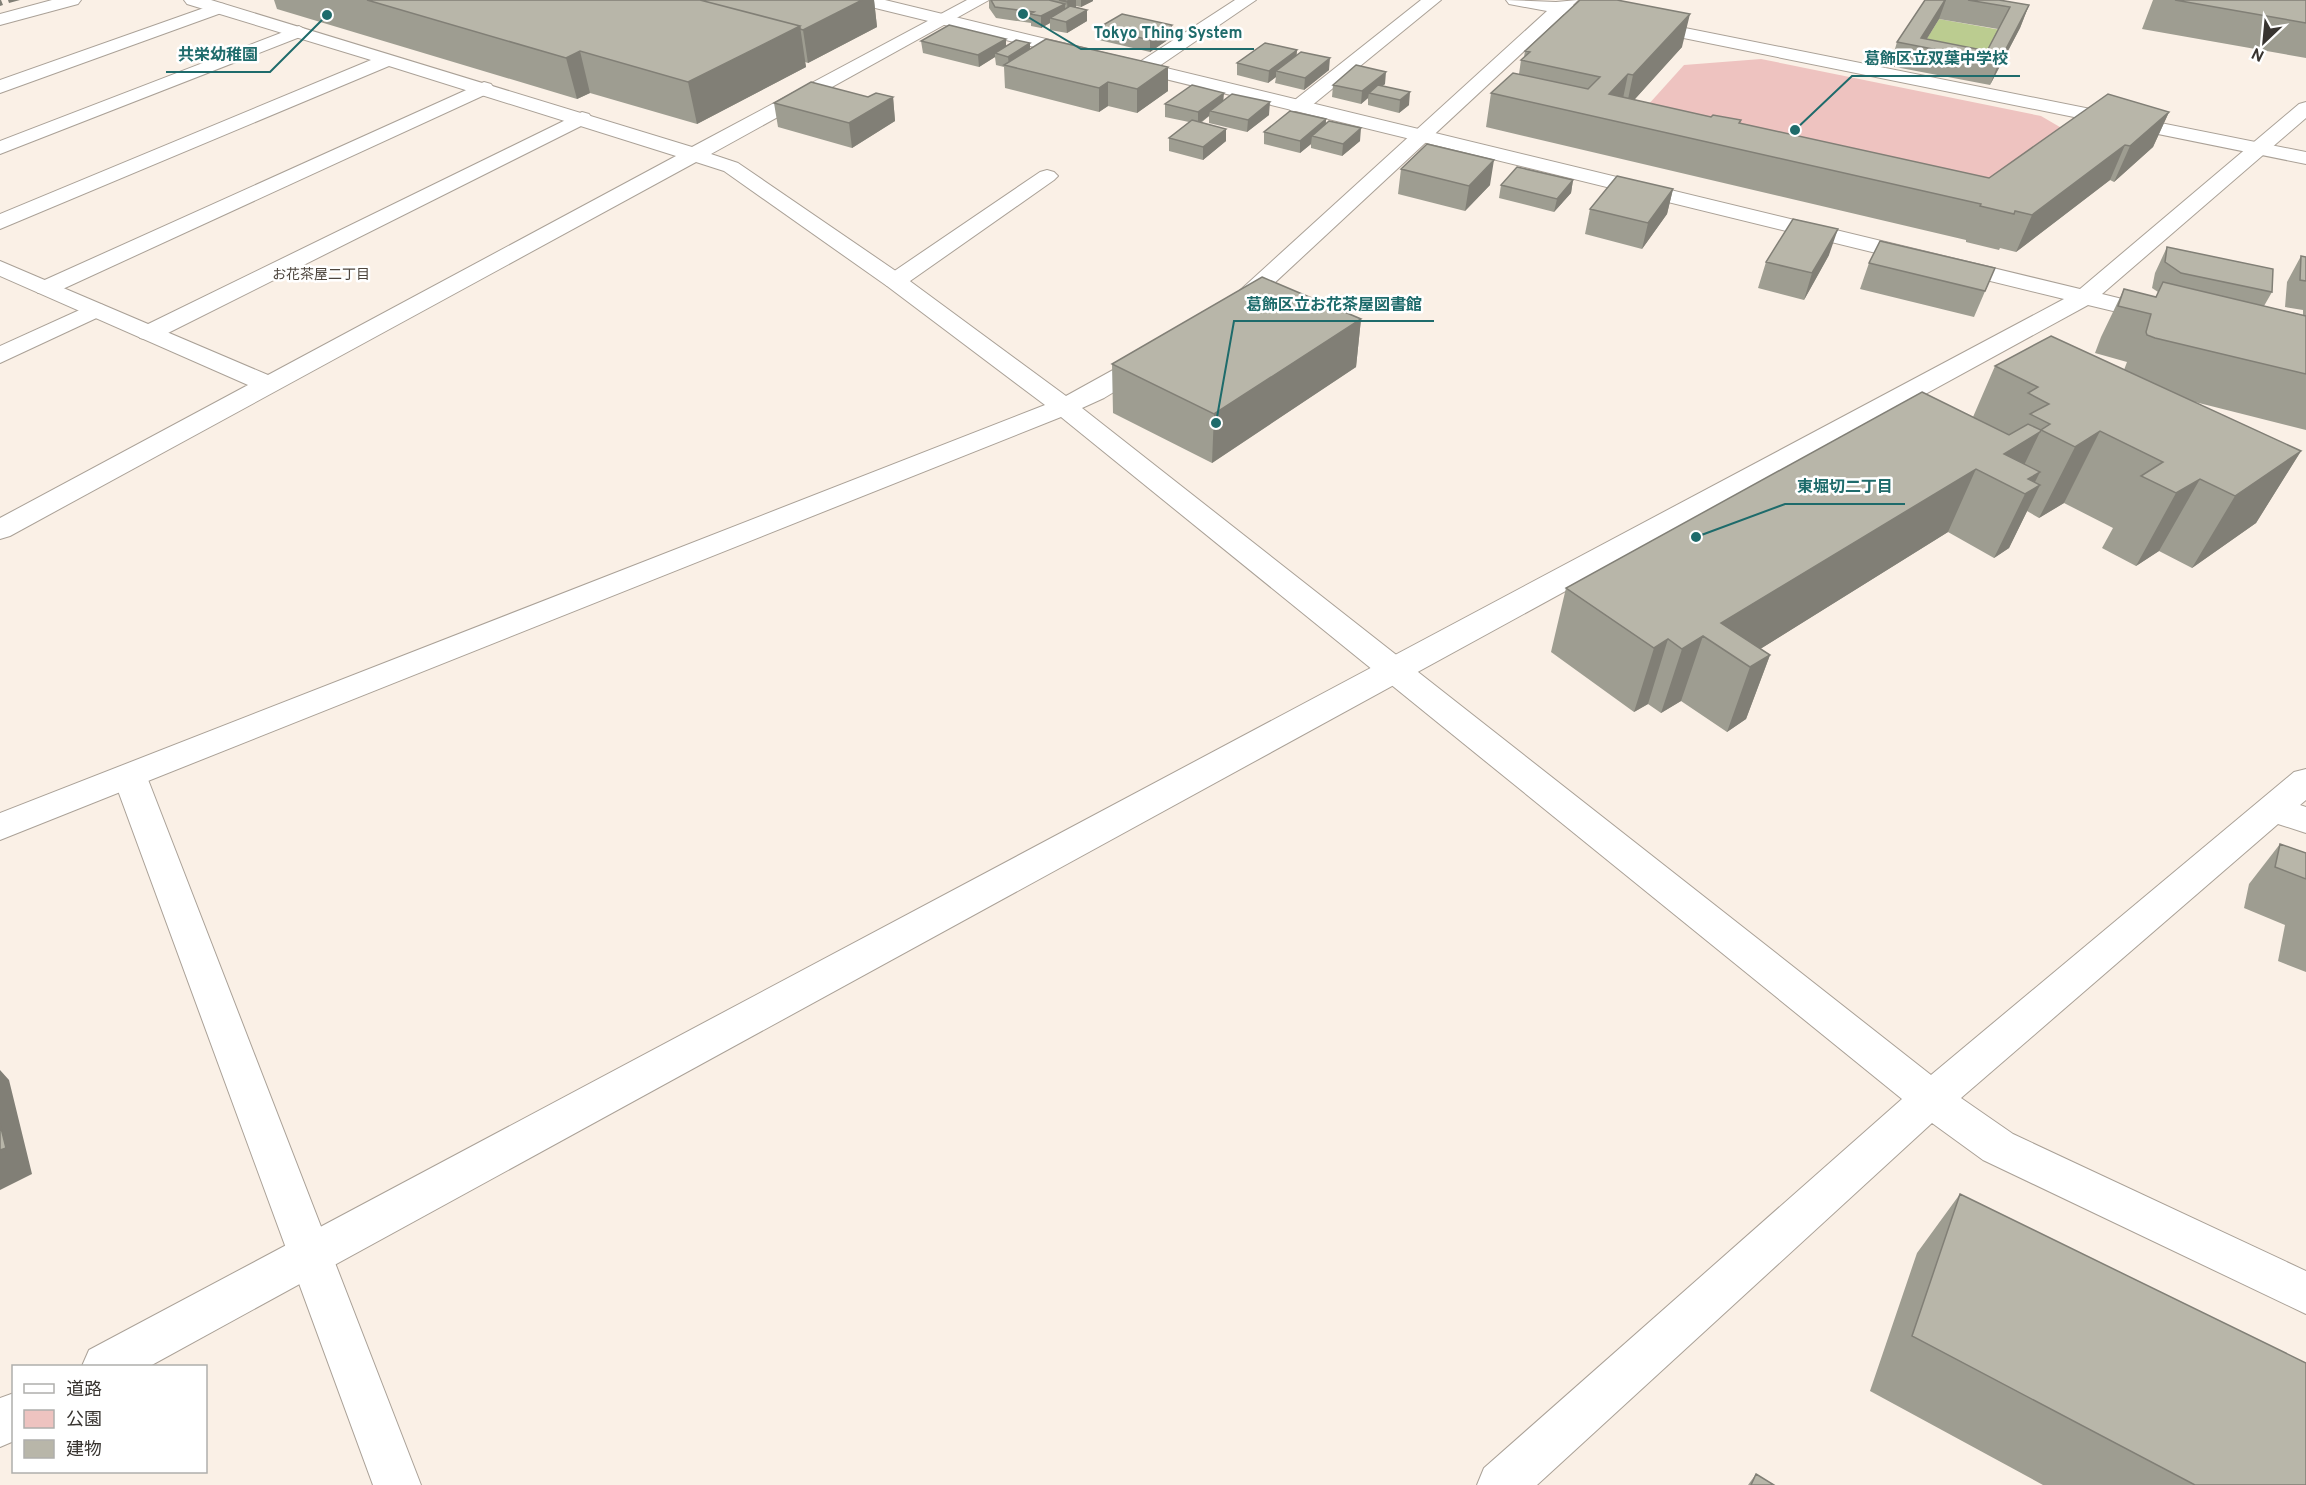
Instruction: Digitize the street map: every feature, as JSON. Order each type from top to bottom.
[{"type":"street","points":[[0,20],[72,0]]},
{"type":"street","points":[[863,0],[2178,320]]},
{"type":"street","points":[[0,530],[980,0]]},
{"type":"street","points":[[1142,69],[1247,0]]},
{"type":"street","points":[[1298,107],[1432,0]]},
{"type":"street","points":[[1515,0],[1564,4],[1595,15]]},
{"type":"street","points":[[0,87],[206,4],[696,153],[730,167],[895,281],[1064,406],[1931,1100],[1998,1147],[2306,1293]]},
{"type":"street","points":[[1211,322],[1240,304],[1564,4]]},
{"type":"street","points":[[1618,20],[2306,158]]},
{"type":"street","points":[[0,148],[298,31]]},
{"type":"street","points":[[0,222],[389,59]]},
{"type":"street","points":[[46,288],[484,88]]},
{"type":"street","points":[[107,1365],[2085,297],[2306,108]]},
{"type":"street","points":[[149,333],[582,118]]},
{"type":"street","points":[[895,281],[1047,176]]},
{"type":"street","points":[[0,268],[267,384]]},
{"type":"street","points":[[0,356],[95,310]]},
{"type":"street","points":[[0,827],[1064,406],[1095,393],[1172,346]]},
{"type":"street","points":[[130,777],[397,1485]]},
{"type":"street","points":[[1501,1485],[1931,1100],[2290,814],[2306,781]]},
{"type":"green space","points":[[1761,59],[2041,116],[2065,130],[1985,190],[1629,126],[1684,65]]},
{"type":"shaded area","points":[[1939,19],[2001,30],[1978,74],[1913,61]]},
{"type":"building","points":[[367,0],[700,0],[800,26],[688,82],[580,51],[566,58]]},
{"type":"building","points":[[700,0],[862,0],[803,30],[800,26]]},
{"type":"building","points":[[991,0],[1049,0],[1065,4],[1041,16],[1030,14],[1034,12],[995,7]]},
{"type":"building","points":[[1580,0],[1617,0],[1690,14],[1633,75],[1628,74],[1609,94],[1711,117],[1713,115],[1741,120],[1739,123],[1989,178],[2108,94],[2169,112],[2130,146],[2125,145],[2032,215],[2015,211],[2014,214],[1980,206],[1981,204],[1491,93],[1513,73],[1588,89],[1600,77],[1521,60],[1530,52],[1525,51]]},
{"type":"building","points":[[1925,0],[1945,0],[1921,38],[1987,51],[2010,7],[1968,0],[1999,0],[2029,5],[1999,62],[1897,42]]},
{"type":"building","points":[[2175,0],[2306,0],[2306,23]]},
{"type":"building","points":[[1070,6],[1087,10],[1066,22],[1050,18]]},
{"type":"building","points":[[1122,14],[1172,25],[1150,40],[1098,28]]},
{"type":"building","points":[[949,25],[1006,39],[978,55],[921,41]]},
{"type":"building","points":[[1046,39],[1168,67],[1137,89],[1108,82],[1099,88],[1004,65]]},
{"type":"building","points":[[1016,40],[1030,43],[1008,57],[995,53]]},
{"type":"building","points":[[1265,43],[1297,50],[1269,71],[1237,63]]},
{"type":"building","points":[[1301,52],[1330,58],[1305,78],[1276,71]]},
{"type":"building","points":[[1356,65],[1386,72],[1362,91],[1333,85]]},
{"type":"building","points":[[811,82],[868,97],[876,93],[893,97],[849,123],[774,103]]},
{"type":"building","points":[[1192,85],[1224,93],[1198,112],[1165,104]]},
{"type":"building","points":[[1378,85],[1410,92],[1400,100],[1369,93]]},
{"type":"building","points":[[1232,94],[1270,102],[1248,120],[1210,111]]},
{"type":"building","points":[[1290,111],[1326,119],[1300,141],[1264,132]]},
{"type":"building","points":[[1192,120],[1226,129],[1203,147],[1169,138]]},
{"type":"building","points":[[1329,121],[1361,128],[1343,144],[1312,136]]},
{"type":"building","points":[[1427,144],[1494,160],[1469,186],[1401,169]]},
{"type":"building","points":[[1517,167],[1573,180],[1557,199],[1501,185]]},
{"type":"building","points":[[1617,176],[1673,189],[1648,223],[1590,209]]},
{"type":"building","points":[[1793,219],[1838,229],[1812,273],[1766,262]]},
{"type":"building","points":[[1880,241],[1995,268],[1985,291],[1869,263]]},
{"type":"building","points":[[2167,247],[2273,269],[2272,292],[2181,273],[2165,262]]},
{"type":"building","points":[[2301,256],[2306,257],[2306,281],[2300,280]]},
{"type":"building","points":[[1262,277],[1361,319],[1214,414],[1112,364]]},
{"type":"building","points":[[2163,282],[2306,316],[2306,374],[2147,335],[2151,314],[2118,306],[2124,289],[2156,297]]},
{"type":"building","points":[[2051,336],[2301,451],[2235,496],[2200,479],[2176,493],[2141,476],[2163,462],[2100,431],[2075,447],[2041,430],[2050,424],[2030,414],[2049,404],[2028,393],[2038,387],[1995,366]]},
{"type":"building","points":[[1922,392],[2009,435],[2028,424],[2041,430],[2004,454],[2040,472],[2028,479],[2040,485],[2025,494],[1976,469],[1721,623],[1770,655],[1750,667],[1703,636],[1682,649],[1668,639],[1654,648],[1566,588]]},
{"type":"building","points":[[2280,844],[2306,853],[2306,879],[2275,867]]},
{"type":"building","points":[[0,1124],[6,1148],[0,1150]]},
{"type":"building","points":[[1960,1194],[2306,1363],[2306,1485],[2195,1485],[1912,1336]]},
{"type":"building","points":[[1756,1474],[1774,1485],[1751,1485]]},
{"type":"place","name":"Tokyo Thing System","points":[[1023,14]]},
{"type":"place","name":"共栄幼稚園","points":[[327,15]]},
{"type":"place","name":"葛飾区立双葉中学校","points":[[1795,130]]},
{"type":"place","name":"葛飾区立お花茶屋図書館","points":[[1216,423]]},
{"type":"place","name":"東堀切二丁目","points":[[1696,537]]},
{"type":"district","name":"お花茶屋二丁目","points":[[321,274]]}]
